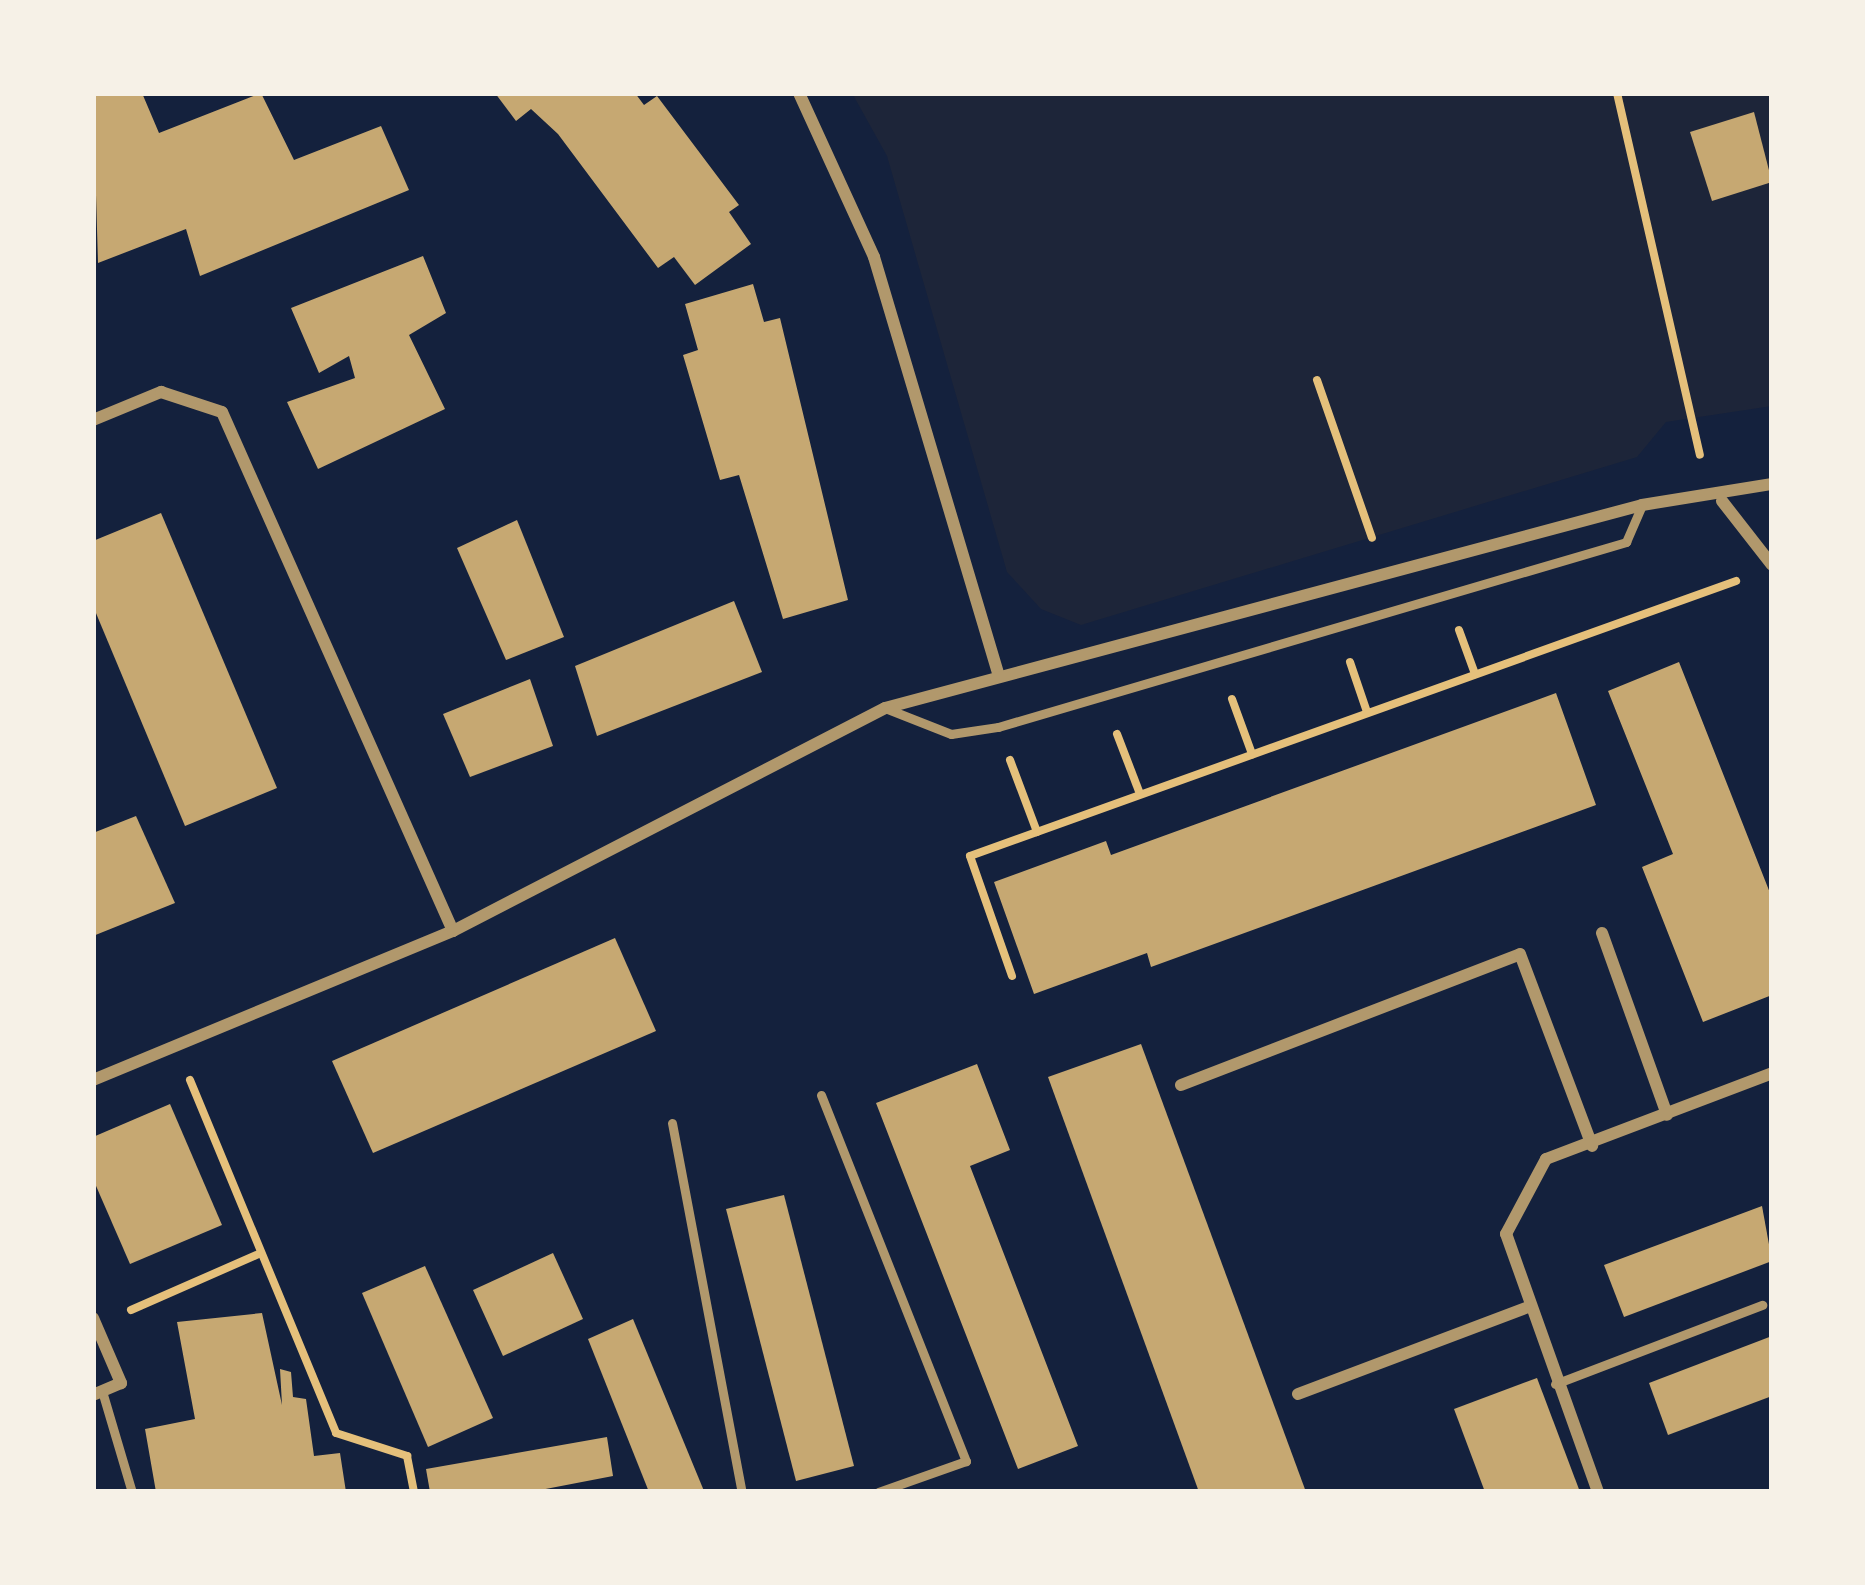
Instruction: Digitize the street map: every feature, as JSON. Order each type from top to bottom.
[{"type":"street","points":[[800,93],[874,257],[998,673]]},
{"type":"street","points":[[93,420],[161,392],[222,412],[453,931]]},
{"type":"street","points":[[93,1081],[453,931],[885,708],[998,673],[1642,505],[1722,500],[1772,484]]},
{"type":"street","points":[[1722,500],[1772,565]]},
{"type":"street","points":[[1601,933],[1667,1115]]},
{"type":"street","points":[[1181,1085],[1520,954],[1592,1146]]},
{"type":"street","points":[[1598,1492],[1526,1308],[1506,1234],[1546,1160],[1772,1073]]},
{"type":"street","points":[[1298,1394],[1526,1308]]},
{"type":"street","points":[[94,1322],[121,1383],[98,1393]]},
{"type":"lane","points":[[885,708],[951,734],[998,727],[1626,542],[1642,505]]},
{"type":"lane","points":[[821,1095],[966,1461],[878,1492]]},
{"type":"lane","points":[[672,1124],[742,1492]]},
{"type":"lane","points":[[1556,1384],[1762,1305]]},
{"type":"lane","points":[[98,1393],[132,1492]]},
{"type":"path","points":[[1617,93],[1707,498]]},
{"type":"path","points":[[1318,380],[1384,572]]},
{"type":"path","points":[[1012,976],[970,856],[1753,577]]},
{"type":"path","points":[[1339,628],[1366,712]]},
{"type":"path","points":[[1219,663],[1252,754]]},
{"type":"path","points":[[1103,697],[1140,794]]},
{"type":"path","points":[[998,727],[1037,832]]},
{"type":"path","points":[[176,1046],[336,1433],[407,1456],[414,1492]]},
{"type":"path","points":[[94,1322],[261,1252]]},
{"type":"shaded area","points":[[852,93],[1772,93],[1772,406],[1666,422],[1637,457],[1081,625],[1041,609],[1007,572],[887,156]]},
{"type":"building","points":[[93,93],[142,93],[159,133],[261,93],[294,160],[381,126],[409,190],[200,276],[186,229],[98,263]]},
{"type":"building","points":[[495,93],[635,93],[644,105],[657,96],[739,205],[729,212],[751,244],[695,285],[674,257],[658,268],[558,134],[531,109],[516,121]]},
{"type":"building","points":[[1754,112],[1772,182],[1712,201],[1690,132]]},
{"type":"building","points":[[423,256],[446,313],[409,335],[445,409],[318,469],[287,402],[355,378],[349,356],[319,373],[291,308]]},
{"type":"building","points":[[753,284],[764,322],[780,318],[848,600],[783,619],[739,475],[720,480],[683,355],[698,350],[685,304]]},
{"type":"building","points":[[161,513],[277,788],[185,826],[93,606],[93,541]]},
{"type":"building","points":[[517,520],[564,637],[506,660],[457,548]]},
{"type":"building","points":[[734,601],[762,672],[597,736],[575,666]]},
{"type":"building","points":[[1679,662],[1772,898],[1772,995],[1703,1022],[1642,867],[1673,854],[1608,691]]},
{"type":"building","points":[[530,679],[553,746],[470,777],[443,714]]},
{"type":"building","points":[[1556,693],[1596,805],[1151,967],[1147,953],[1034,994],[994,882],[1106,841],[1111,855]]},
{"type":"building","points":[[136,816],[175,903],[93,936],[93,833]]},
{"type":"building","points":[[615,938],[656,1031],[373,1153],[332,1061]]},
{"type":"building","points":[[1141,1044],[1306,1492],[1199,1492],[1048,1077]]},
{"type":"building","points":[[977,1064],[1010,1150],[970,1166],[1078,1446],[1018,1469],[876,1103]]},
{"type":"building","points":[[170,1104],[222,1225],[130,1264],[93,1179],[93,1137]]},
{"type":"building","points":[[784,1195],[854,1466],[796,1481],[726,1209]]},
{"type":"building","points":[[1762,1206],[1772,1261],[1624,1317],[1604,1265]]},
{"type":"building","points":[[553,1253],[583,1319],[503,1356],[473,1290]]},
{"type":"building","points":[[425,1266],[493,1418],[428,1447],[362,1293]]},
{"type":"building","points":[[262,1313],[282,1405],[280,1369],[291,1372],[293,1397],[306,1399],[314,1456],[340,1453],[346,1492],[156,1492],[145,1429],[195,1419],[177,1322]]},
{"type":"building","points":[[633,1319],[704,1491],[649,1492],[588,1339]]},
{"type":"building","points":[[1772,1336],[1772,1396],[1668,1435],[1649,1383]]},
{"type":"building","points":[[1537,1378],[1580,1492],[1485,1492],[1454,1409]]},
{"type":"building","points":[[607,1437],[613,1476],[530,1492],[430,1492],[426,1469]]}]
